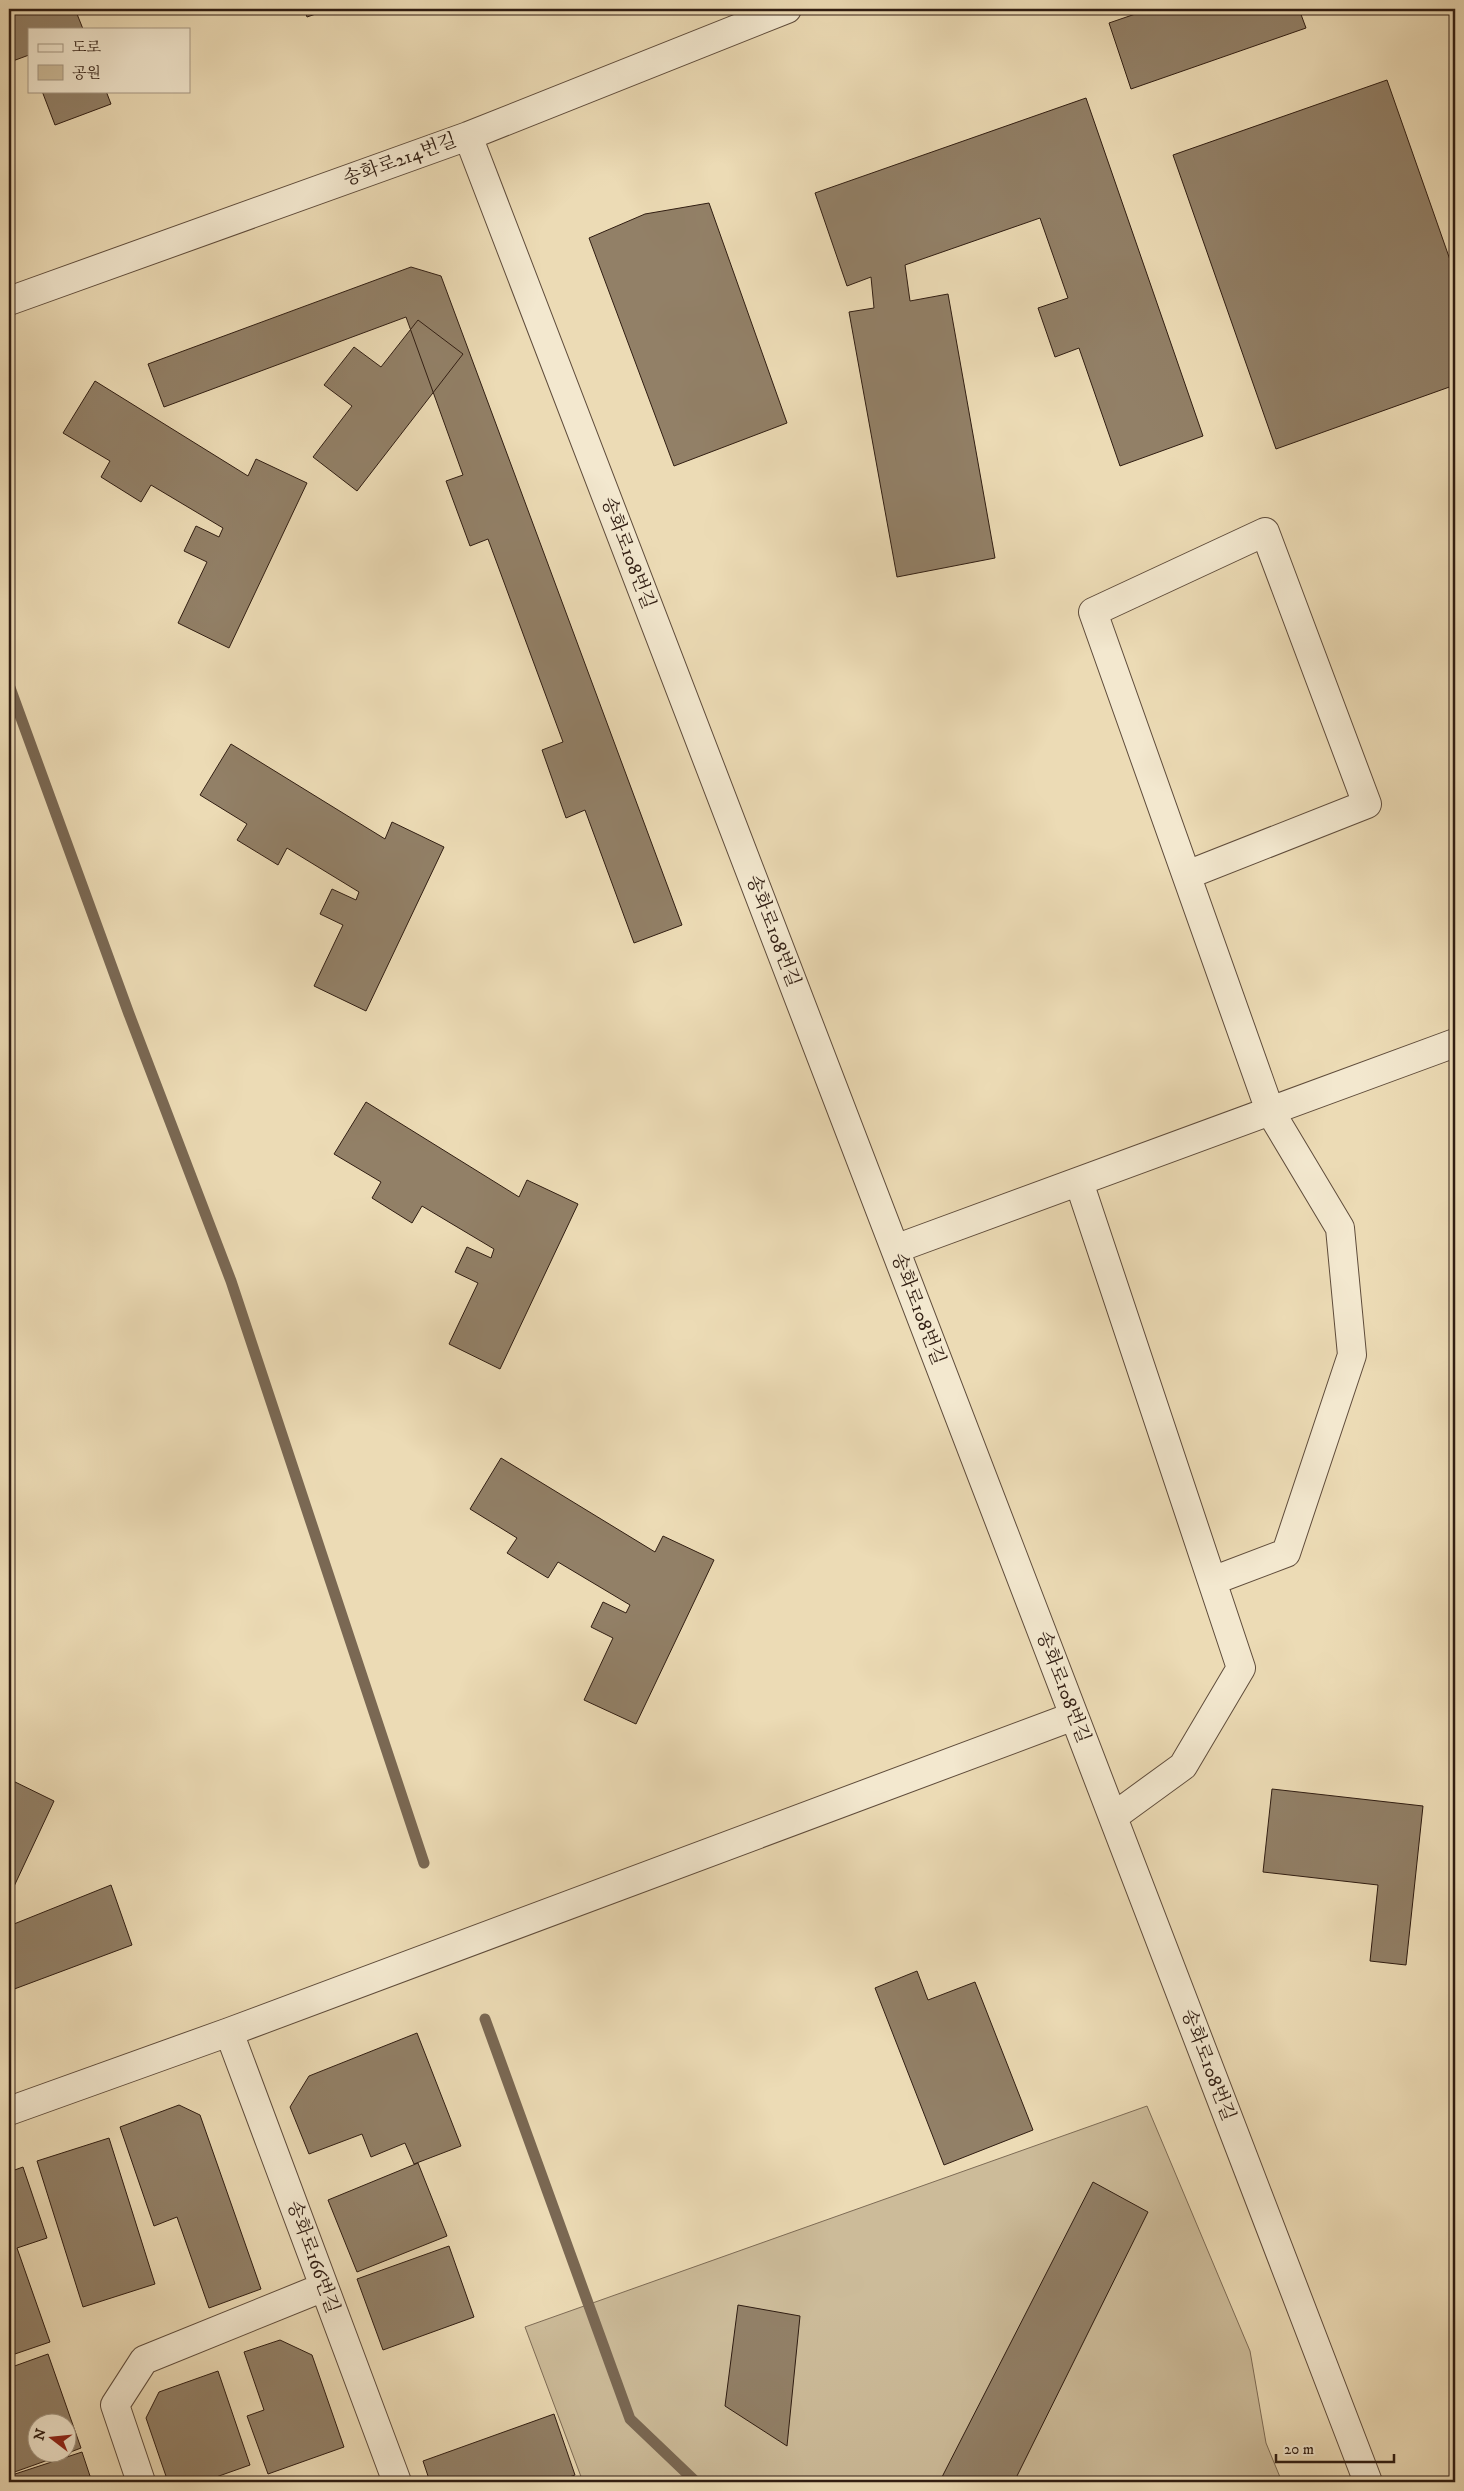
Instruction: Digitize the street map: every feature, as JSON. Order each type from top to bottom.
[{"type":"street","name":"송화로214번길","points":[[9,301],[468,136],[788,9]]},
{"type":"street","name":"송화로108번길","points":[[468,136],[1368,2482]]},
{"type":"street","points":[[1187,876],[1367,804],[1265,532],[1093,612],[1270,1111],[1340,1228],[1352,1355],[1286,1553],[1212,1582]]},
{"type":"street","points":[[895,1249],[1455,1043]]},
{"type":"street","points":[[1079,1182],[1241,1668],[1183,1766],[1113,1817]]},
{"type":"street","points":[[9,2111],[229,2032],[1074,1716]]},
{"type":"street","name":"송화로166번길","points":[[229,2032],[397,2482]]},
{"type":"street","points":[[141,2482],[115,2405],[144,2360],[324,2287]]},
{"type":"green space","points":[[1147,2106],[1250,2351],[1266,2443],[1282,2482],[583,2482],[525,2327]]},
{"type":"building","points":[[11,9],[75,9],[83,28],[28,28],[28,55],[10,62]]},
{"type":"building","points":[[304,9],[330,9],[307,17]]},
{"type":"building","points":[[1145,9],[1299,9],[1306,28],[1131,89],[1109,23],[1147,10]]},
{"type":"building","points":[[1387,80],[1455,274],[1455,385],[1276,449],[1173,155]]},
{"type":"building","points":[[42,92],[106,92],[111,104],[55,125]]},
{"type":"building","points":[[1086,98],[1203,436],[1120,466],[1079,348],[1055,357],[1038,308],[1068,298],[1040,218],[905,265],[910,301],[948,294],[995,558],[897,577],[849,312],[874,308],[871,277],[847,286],[815,193]]},
{"type":"building","points":[[709,203],[787,423],[674,466],[589,238],[645,214]]},
{"type":"building","points":[[411,267],[441,276],[682,925],[634,943],[585,810],[566,818],[542,750],[563,742],[488,539],[470,546],[446,481],[463,475],[406,317],[164,407],[148,364]]},
{"type":"building","points":[[418,320],[463,354],[357,491],[313,457],[352,406],[324,385],[354,347],[381,367]]},
{"type":"building","points":[[95,381],[248,476],[256,459],[307,483],[229,648],[178,623],[207,562],[184,551],[196,526],[219,537],[223,528],[151,485],[141,502],[101,477],[110,461],[63,433]]},
{"type":"building","points":[[231,744],[385,839],[392,822],[444,847],[366,1011],[314,986],[343,925],[320,914],[332,889],[356,900],[359,892],[287,848],[278,865],[237,840],[247,824],[200,795]]},
{"type":"building","points":[[366,1102],[519,1197],[527,1180],[578,1204],[500,1369],[449,1344],[478,1283],[455,1272],[467,1247],[491,1258],[494,1249],[422,1206],[412,1223],[372,1198],[381,1182],[334,1154]]},
{"type":"building","points":[[501,1458],[655,1552],[663,1536],[714,1560],[636,1724],[584,1700],[613,1638],[591,1627],[603,1602],[626,1613],[630,1605],[558,1562],[548,1578],[507,1553],[517,1538],[470,1509]]},
{"type":"building","points":[[9,1779],[54,1801],[9,1897]]},
{"type":"building","points":[[1272,1789],[1423,1806],[1406,1965],[1370,1961],[1378,1885],[1263,1872]]},
{"type":"building","points":[[111,1885],[132,1945],[9,1991],[9,1926]]},
{"type":"building","points":[[917,1971],[928,2000],[975,1982],[1033,2130],[944,2165],[875,1988]]},
{"type":"building","points":[[417,2033],[461,2146],[414,2164],[405,2143],[371,2157],[362,2134],[309,2154],[290,2107],[309,2076]]},
{"type":"building","points":[[179,2105],[200,2115],[261,2289],[209,2308],[177,2217],[154,2226],[120,2127]]},
{"type":"building","points":[[109,2138],[155,2284],[83,2307],[37,2161]]},
{"type":"building","points":[[418,2163],[447,2236],[357,2272],[328,2200]]},
{"type":"building","points":[[23,2167],[47,2238],[17,2248],[50,2342],[9,2356],[9,2172]]},
{"type":"building","points":[[1093,2182],[1148,2212],[1014,2482],[989,2482],[942,2477]]},
{"type":"building","points":[[449,2246],[474,2317],[383,2350],[357,2279]]},
{"type":"building","points":[[738,2305],[800,2316],[787,2446],[725,2406]]},
{"type":"building","points":[[280,2340],[312,2355],[344,2447],[268,2474],[247,2416],[264,2410],[244,2352]]},
{"type":"building","points":[[48,2354],[69,2414],[28,2414],[28,2464],[37,2464],[9,2474],[9,2368]]},
{"type":"building","points":[[218,2371],[250,2465],[202,2482],[168,2482],[146,2418],[159,2392]]},
{"type":"building","points":[[554,2414],[575,2475],[554,2482],[430,2482],[423,2461]]},
{"type":"building","points":[[82,2452],[92,2482],[9,2482],[9,2476],[46,2464],[78,2464],[78,2453]]},
{"type":"building","points":[[355,2478],[356,2482],[343,2482]]},
{"type":"waterway","points":[[9,685],[129,1014],[231,1281],[424,1863]]},
{"type":"waterway","points":[[485,2019],[630,2419],[696,2482]]}]
